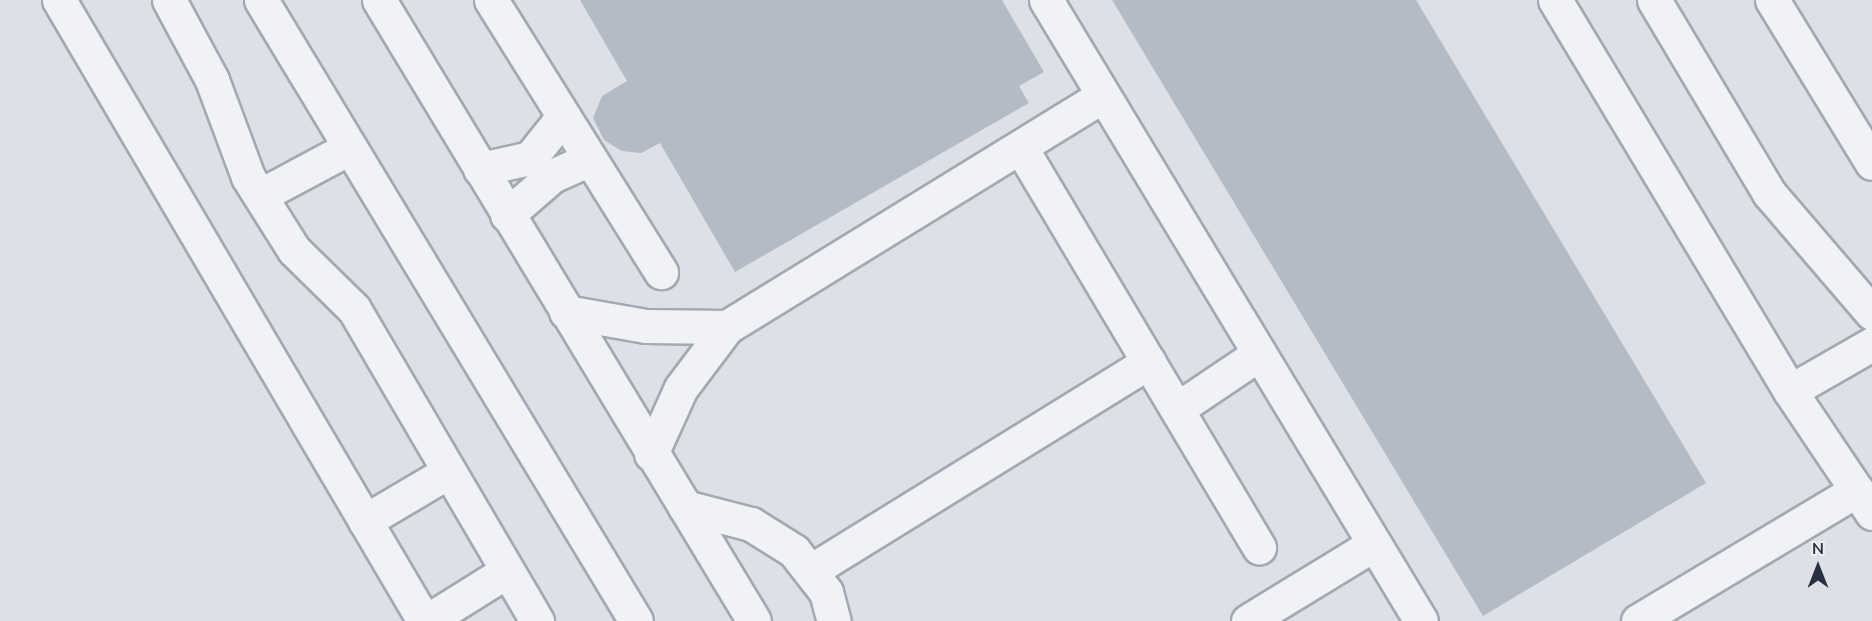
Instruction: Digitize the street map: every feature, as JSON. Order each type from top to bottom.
[{"type":"lane","points":[[59,0],[426,621],[507,571]]},
{"type":"lane","points":[[169,0],[200,52],[238,158],[294,250],[354,309],[537,621]]},
{"type":"lane","points":[[261,0],[636,621]]},
{"type":"lane","points":[[379,0],[651,454],[754,621]]},
{"type":"lane","points":[[491,0],[588,160],[661,272]]},
{"type":"lane","points":[[1046,0],[1421,621]]},
{"type":"lane","points":[[1555,0],[1790,391],[1864,501],[1638,621]]},
{"type":"lane","points":[[1654,0],[1769,193],[1872,313]]},
{"type":"lane","points":[[1772,0],[1872,163]]},
{"type":"lane","points":[[651,454],[681,388],[727,327],[1103,96]]},
{"type":"lane","points":[[480,169],[530,158],[562,118]]},
{"type":"lane","points":[[261,195],[349,148]]},
{"type":"lane","points":[[1021,148],[1259,548]]},
{"type":"lane","points":[[507,215],[552,176],[588,160]]},
{"type":"lane","points":[[566,312],[646,326],[727,327]]},
{"type":"lane","points":[[1790,391],[1872,344]]},
{"type":"lane","points":[[1177,409],[1259,354]]},
{"type":"lane","points":[[812,570],[1149,362]]},
{"type":"lane","points":[[365,520],[448,472]]},
{"type":"lane","points":[[685,507],[750,524],[794,551],[812,570],[834,621]]},
{"type":"lane","points":[[1248,621],[1374,544]]},
{"type":"building","points":[[580,0],[1002,0],[1044,72],[1019,86],[1029,103],[735,272],[660,143],[641,153],[622,151],[604,140],[593,118],[602,96],[627,81]]},
{"type":"building","points":[[1112,0],[1416,0],[1706,483],[1483,616]]}]
